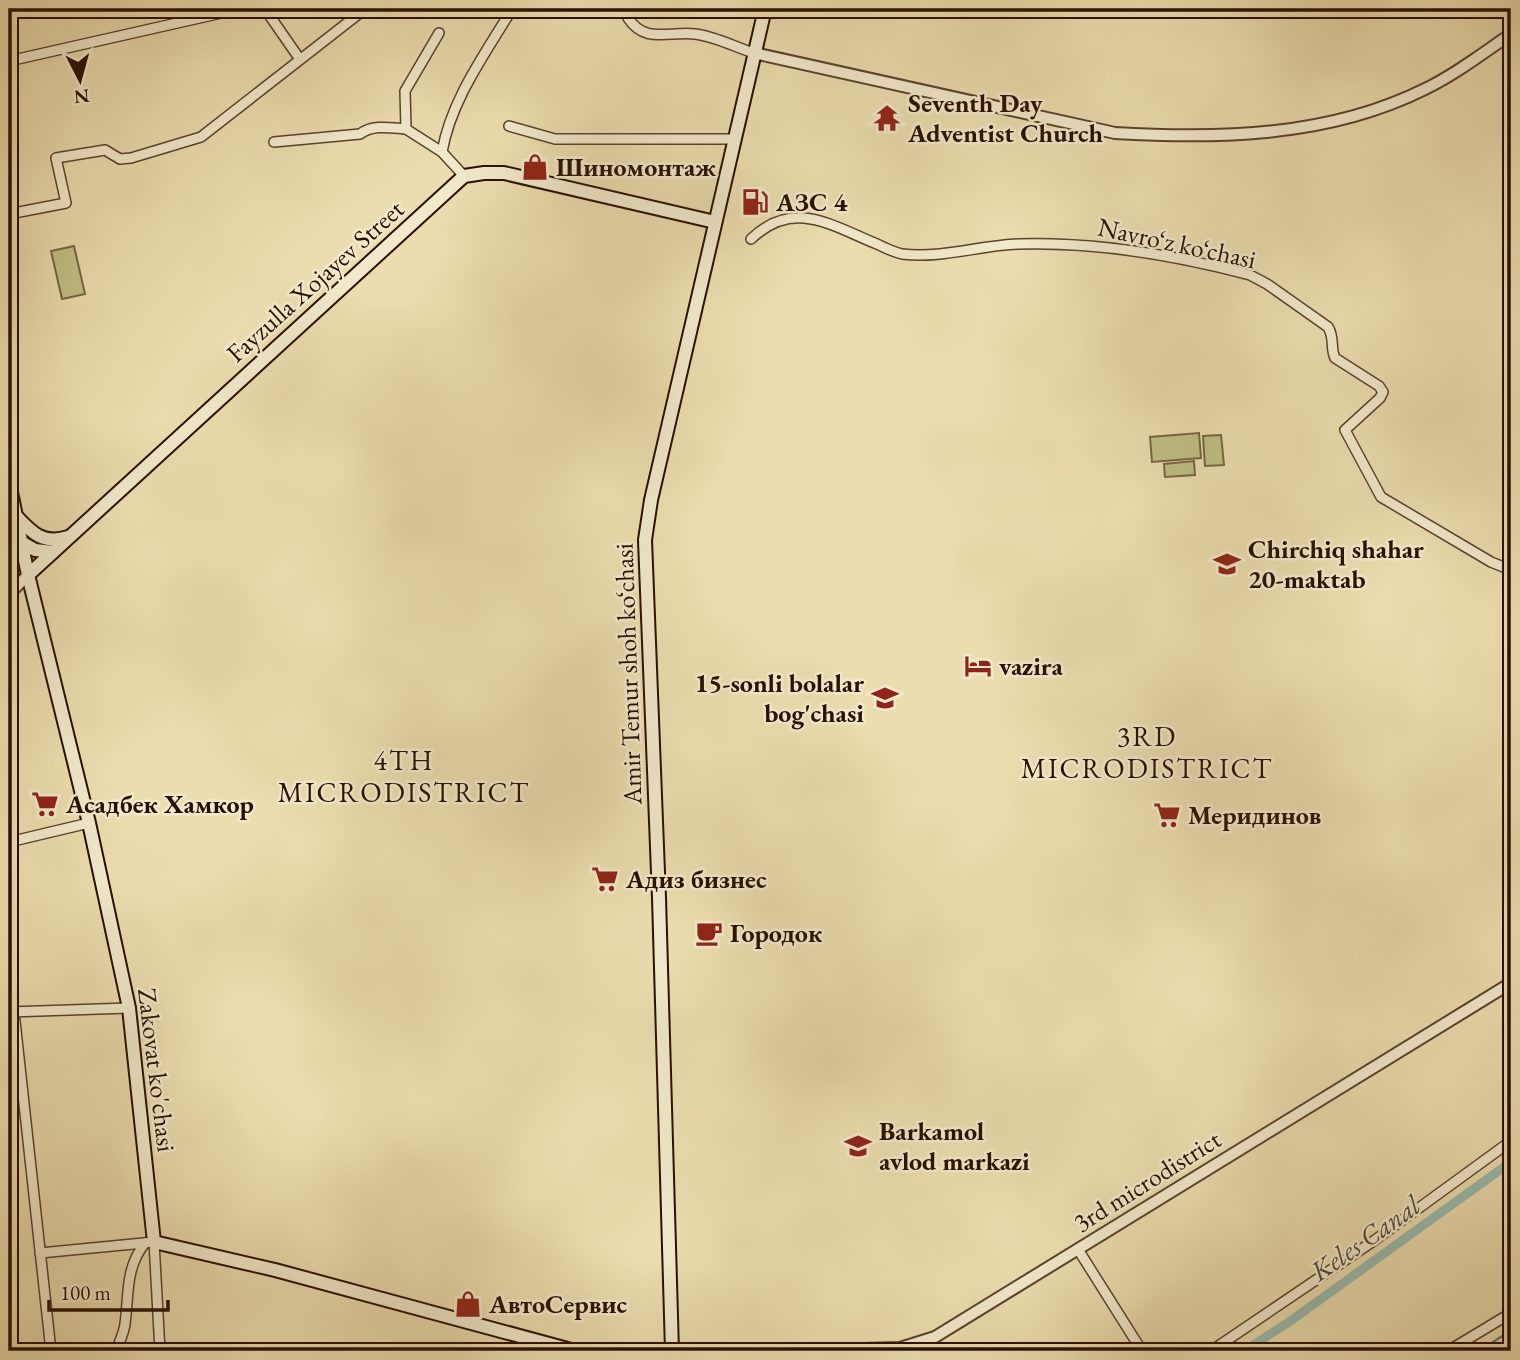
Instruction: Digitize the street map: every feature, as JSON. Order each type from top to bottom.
[{"type":"main road","name":"Amir Temur shoh ko‘chasi","points":[[672,1351],[660,898],[645,541],[650,500],[765,9]]},
{"type":"main road","points":[[464,176],[504,173],[715,222]]},
{"type":"main road","name":"Fayzulla Xojayev Street","points":[[28,575],[464,176]]},
{"type":"main road","name":"Zakovat ko'chasi","points":[[9,482],[28,575],[89,823],[129,1008],[149,1242]]},
{"type":"main road","points":[[15,515],[39,538],[51,541],[69,537]]},
{"type":"main road","points":[[22,541],[35,550],[53,552]]},
{"type":"main road","points":[[149,1242],[275,1270],[575,1351]]},
{"type":"street","points":[[9,61],[239,9]]},
{"type":"street","points":[[265,9],[299,58]]},
{"type":"street","points":[[9,214],[66,204],[56,158],[105,150],[120,159],[131,158],[201,137],[365,9]]},
{"type":"street","points":[[442,152],[451,117],[512,9]]},
{"type":"street","points":[[628,18],[636,29],[648,34],[696,34],[754,52],[1115,133],[1174,136],[1291,129],[1351,116],[1387,105],[1445,78],[1511,34]]},
{"type":"street","points":[[406,129],[405,92],[439,33]]},
{"type":"street","points":[[509,126],[555,139],[734,139]]},
{"type":"street","points":[[274,142],[360,134],[379,127],[406,129],[442,152],[464,176]]},
{"type":"street","name":"Navro‘z ko‘chasi","points":[[751,239],[765,225],[785,219],[812,217],[900,254],[1017,244],[1095,245],[1250,275],[1328,327],[1332,333],[1332,353],[1335,358],[1379,386],[1383,392],[1380,398],[1345,430],[1381,497],[1491,562],[1511,570]]},
{"type":"street","name":"Fayzulla Xojayev Street","points":[[9,594],[28,575]]},
{"type":"street","points":[[9,842],[89,823]]},
{"type":"street","name":"3rd microdistrict","points":[[785,1351],[879,1350],[919,1344],[951,1328],[1511,983]]},
{"type":"street","points":[[9,992],[51,1351]]},
{"type":"street","points":[[11,1012],[129,1008]]},
{"type":"street","points":[[1210,1351],[1375,1240],[1511,1141]]},
{"type":"street","points":[[40,1253],[149,1242]]},
{"type":"street","points":[[116,1351],[125,1328],[131,1266],[136,1254],[149,1242]]},
{"type":"street","points":[[149,1242],[160,1351]]},
{"type":"street","points":[[1079,1251],[1142,1351]]},
{"type":"street","points":[[1448,1351],[1511,1313]]},
{"type":"shaded area","points":[[74,246],[85,294],[62,299],[51,251]]},
{"type":"shaded area","points":[[1199,433],[1201,458],[1152,462],[1150,437]]},
{"type":"shaded area","points":[[1221,435],[1224,465],[1205,466],[1203,436]]},
{"type":"shaded area","points":[[1194,461],[1195,475],[1165,477],[1164,464]]},
{"type":"waterway","name":"Keles Canal","points":[[1244,1351],[1289,1322],[1511,1162]]},
{"type":"waterway","points":[[1480,1351],[1511,1330]]},
{"type":"place","name":"Seventh Day Adventist Church","points":[[887,118]]},
{"type":"place","name":"Шиномонтаж","points":[[535,167]]},
{"type":"place","name":"АЗС 4","points":[[755,202]]},
{"type":"place","name":"Chirchiq shahar 20-maktab","points":[[1227,564]]},
{"type":"place","name":"vazira","points":[[978,666]]},
{"type":"place","name":"15-sonli bolalar bog'chasi","points":[[885,698]]},
{"type":"place","name":"Асадбек Хамкор","points":[[45,804]]},
{"type":"place","name":"Меридинов","points":[[1167,815]]},
{"type":"place","name":"Адиз бизнес","points":[[605,879]]},
{"type":"place","name":"Городок","points":[[709,933]]},
{"type":"place","name":"Barkamol avlod markazi","points":[[858,1146]]},
{"type":"place","name":"АвтоСервис","points":[[468,1304]]},
{"type":"district","name":"3RD MICRODISTRICT","points":[[1147,752]]},
{"type":"district","name":"4TH MICRODISTRICT","points":[[404,776]]}]
